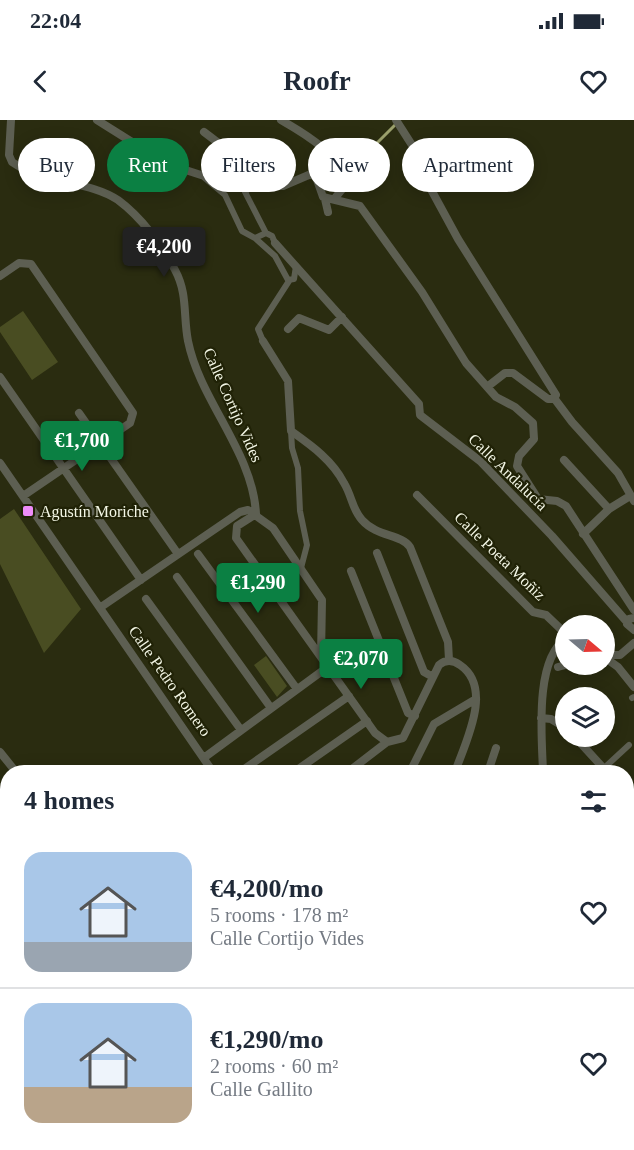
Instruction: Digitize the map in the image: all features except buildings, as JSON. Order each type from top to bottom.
[{"type":"street","name":"Calle Cortijo Vides","points":[[11,120],[9,155],[12,162],[41,178],[100,191],[118,200],[157,240],[176,271],[186,298],[188,342],[229,438],[246,468],[255,499],[256,514]]},
{"type":"street","points":[[97,120],[167,164],[201,175]]},
{"type":"street","points":[[281,120],[318,144],[342,171],[344,188],[335,198]]},
{"type":"street","points":[[396,120],[419,156],[421,171],[458,239],[556,392],[554,398]]},
{"type":"street","points":[[204,132],[212,138]]},
{"type":"street","points":[[296,180],[311,174],[316,177],[328,212]]},
{"type":"street","points":[[221,192],[242,231],[255,238],[275,256],[285,277],[289,280]]},
{"type":"street","name":"Calle Andalucía","points":[[245,192],[266,233],[272,236],[275,243],[419,405],[420,416],[480,461],[631,620],[628,628],[634,630]]},
{"type":"street","points":[[325,199],[335,198],[360,206],[416,283],[466,363],[487,387],[534,423],[534,440],[519,456],[518,470],[538,499],[557,501],[566,506],[634,610]]},
{"type":"street","points":[[255,238],[266,233]]},
{"type":"street","points":[[0,276],[22,261],[33,266],[132,410],[133,417],[127,426],[23,496]]},
{"type":"street","points":[[296,266],[294,279],[289,280],[258,329],[288,381],[292,448],[298,468],[300,511],[307,545],[301,568]]},
{"type":"street","points":[[288,329],[299,318],[329,330],[342,317]]},
{"type":"street","points":[[487,387],[505,373],[513,373],[548,399],[554,398]]},
{"type":"street","points":[[0,377],[141,580]]},
{"type":"street","points":[[554,398],[618,473],[628,486],[632,499],[609,509],[583,534]]},
{"type":"street","points":[[79,413],[178,554]]},
{"type":"street","points":[[291,431],[329,460],[346,485],[355,512],[364,523],[385,536],[402,539],[410,547],[448,642],[449,660]]},
{"type":"street","points":[[564,460],[609,509]]},
{"type":"street","name":"Calle Pedro Romero","points":[[0,463],[209,765]]},
{"type":"street","name":"Calle Poeta Moñiz","points":[[417,495],[533,612],[546,615],[555,624]]},
{"type":"street","points":[[101,607],[243,510],[256,514],[273,528],[322,600],[321,656]]},
{"type":"street","points":[[256,514],[237,526],[236,538],[375,733],[387,742]]},
{"type":"street","points":[[377,553],[424,672],[433,677]]},
{"type":"street","points":[[198,554],[297,689]]},
{"type":"street","points":[[351,571],[408,713],[415,716]]},
{"type":"street","points":[[177,577],[271,708]]},
{"type":"street","points":[[146,599],[241,730]]},
{"type":"street","points":[[615,655],[620,655],[634,643]]},
{"type":"street","points":[[543,765],[541,718],[547,670],[551,654],[555,650]]},
{"type":"street","points":[[357,765],[387,742],[403,738],[439,664],[449,660],[459,663],[470,674],[475,684],[476,699],[457,765]]},
{"type":"street","points":[[615,665],[634,687]]},
{"type":"street","points":[[205,757],[328,666]]},
{"type":"street","points":[[547,670],[555,668]]},
{"type":"street","points":[[250,765],[349,696]]},
{"type":"street","points":[[413,765],[431,728],[476,699]]},
{"type":"street","points":[[541,718],[555,721]]},
{"type":"street","points":[[304,765],[367,721]]},
{"type":"street","points":[[611,765],[629,745]]},
{"type":"street","points":[[584,747],[600,765]]},
{"type":"street","points":[[490,765],[496,748]]},
{"type":"shaded area","points":[[23,311],[58,362],[32,380],[0,332],[0,327]]},
{"type":"shaded area","points":[[14,509],[81,609],[44,653],[0,564],[0,519]]},
{"type":"shaded area","points":[[266,656],[287,686],[277,697],[254,665]]},
{"type":"waterway","points":[[382,138],[395,125]]},
{"type":"place","name":"Agustín Moriche","points":[[28,511]]}]
